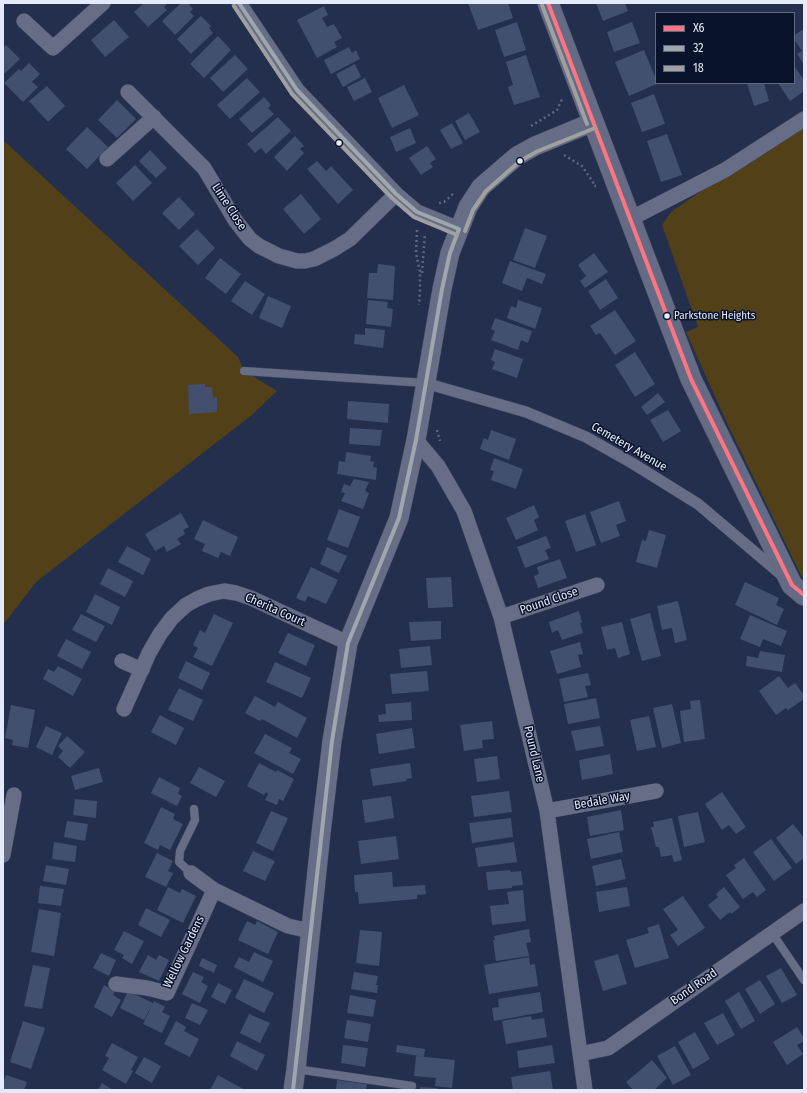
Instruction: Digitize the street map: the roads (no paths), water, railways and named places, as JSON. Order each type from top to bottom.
[{"type":"main road","points":[[548,3],[691,379],[798,590]]},
{"type":"street","points":[[24,22],[53,48],[103,3]]},
{"type":"street","points":[[239,3],[297,90],[396,194],[417,212],[459,229]]},
{"type":"street","name":"Lime Close","points":[[128,92],[204,168],[235,220],[250,239],[258,246],[279,256],[297,261],[314,259],[334,249],[350,239],[396,194]]},
{"type":"street","points":[[107,159],[154,117]]},
{"type":"street","points":[[630,218],[725,170],[804,120]]},
{"type":"street","points":[[293,1090],[332,741],[348,643],[399,518],[416,440],[444,278],[450,253],[468,207],[482,187],[517,156],[535,146],[593,122]]},
{"type":"street","name":"Cemetery Avenue","points":[[425,383],[526,412],[586,437],[632,463],[698,504],[798,590]]},
{"type":"street","name":"Pound Lane","points":[[416,440],[438,466],[464,511],[501,618],[547,811],[585,1090]]},
{"type":"street","name":"Pound Close","points":[[501,618],[597,585]]},
{"type":"street","name":"Cherita Court","points":[[124,710],[149,653],[160,634],[172,618],[186,605],[209,594],[224,592],[236,593],[251,598],[348,643]]},
{"type":"street","points":[[122,661],[142,670]]},
{"type":"street","name":"Bedale Way","points":[[547,811],[656,791]]},
{"type":"street","points":[[3,855],[14,795]]},
{"type":"street","points":[[191,873],[214,890],[288,926],[310,931]]},
{"type":"street","name":"Wellow Gardens","points":[[116,984],[167,992],[214,890]]},
{"type":"street","name":"Bond Road","points":[[580,1054],[608,1048],[804,911]]},
{"type":"lane","points":[[244,371],[425,383]]},
{"type":"lane","points":[[191,873],[180,862],[180,851],[195,820],[194,809]]},
{"type":"lane","points":[[772,933],[804,980]]},
{"type":"lane","points":[[296,1069],[412,1086]]},
{"type":"place","name":"Parkstone Heights","points":[[667,316]]}]
